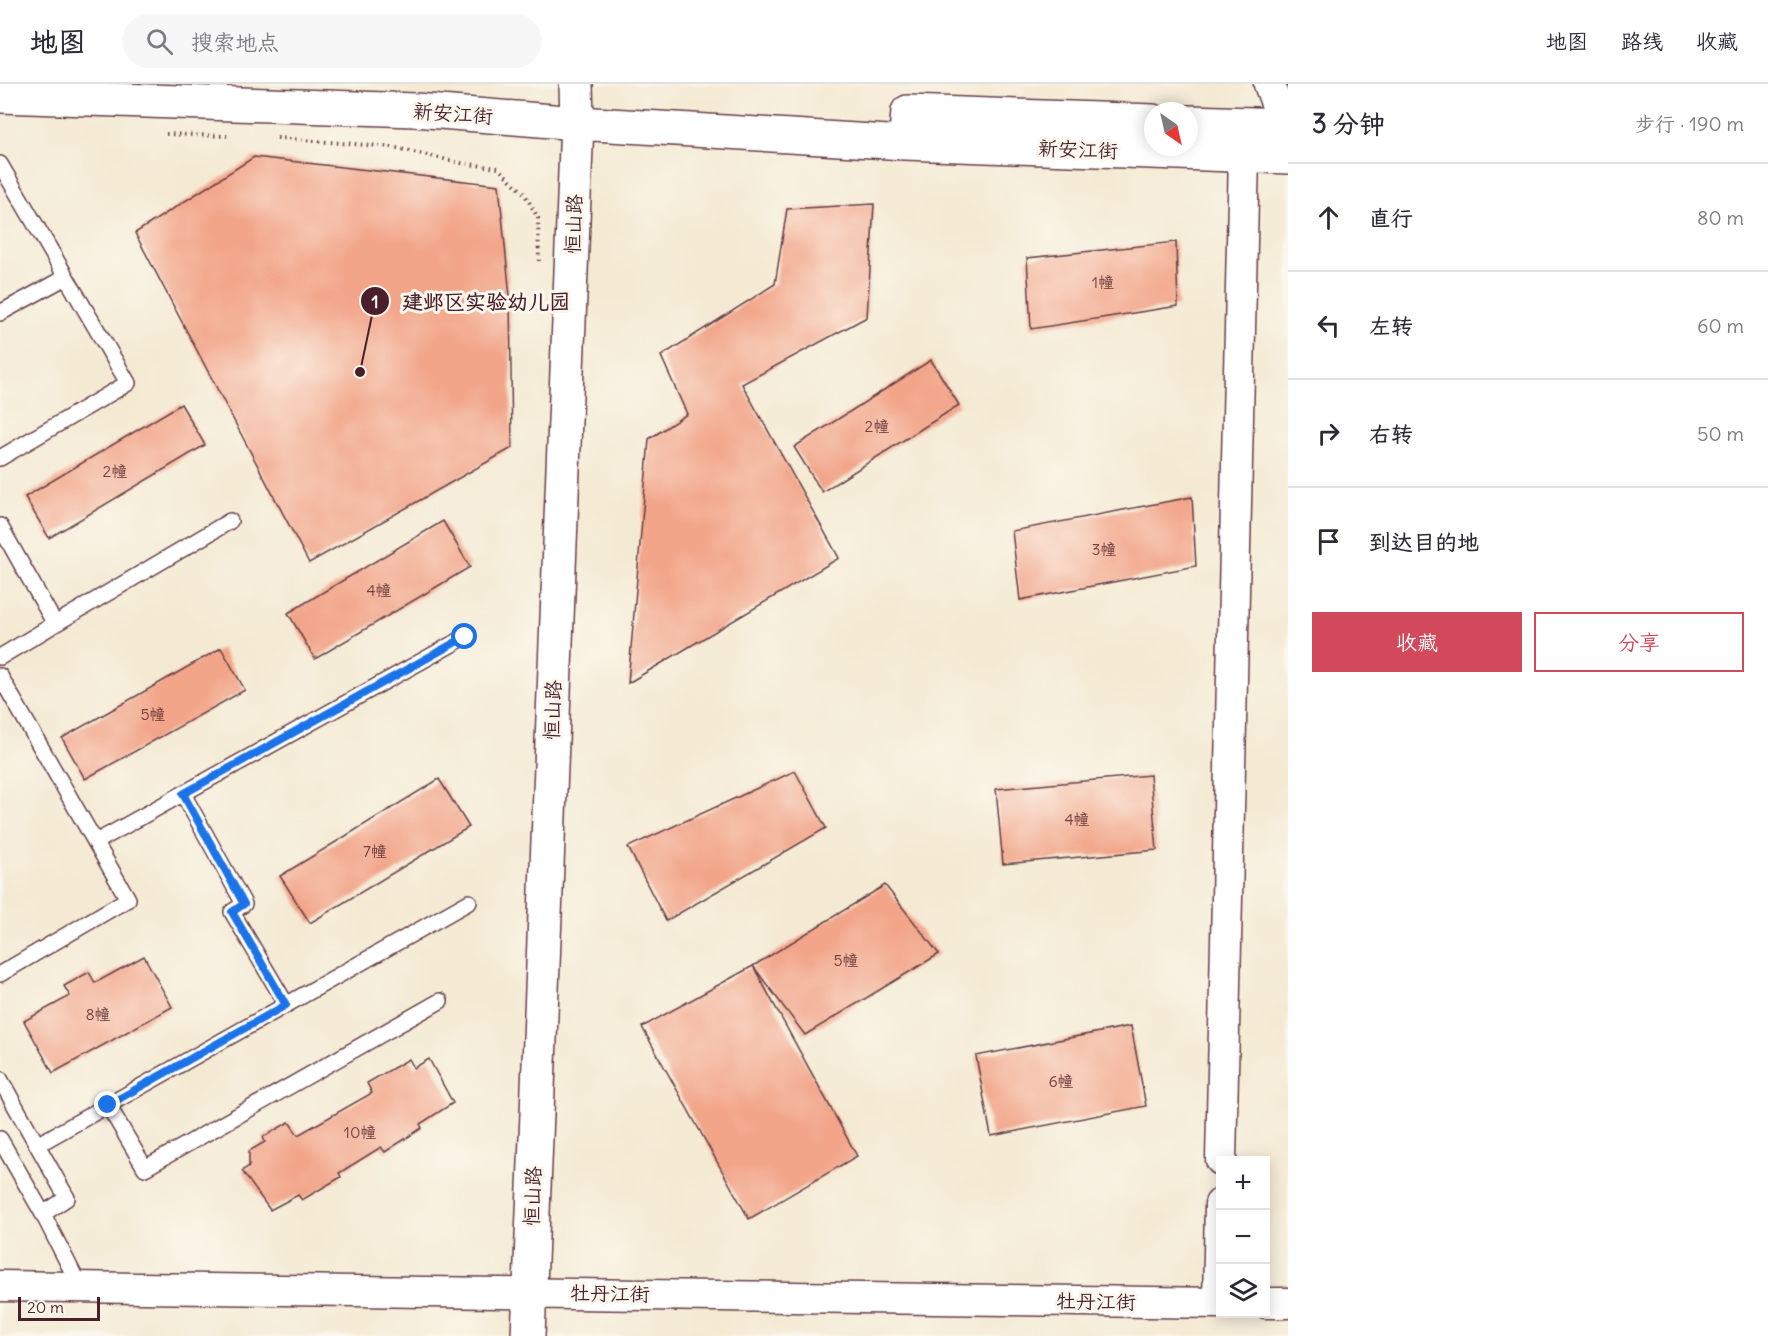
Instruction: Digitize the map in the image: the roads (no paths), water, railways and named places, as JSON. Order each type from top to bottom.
[{"type":"street","name":"恒山路","points":[[528,1336],[528,1291],[577,123],[576,84]]},
{"type":"street","points":[[1198,122],[1286,125],[1269,84]]},
{"type":"street","name":"新安江街","points":[[0,96],[415,110],[577,123],[905,142],[1288,157]]},
{"type":"street","name":"新安江街","points":[[905,142],[908,112],[1144,121]]},
{"type":"street","points":[[1221,1156],[1244,155]]},
{"type":"street","points":[[1220,1264],[1221,1210]]},
{"type":"street","name":"牡丹江街","points":[[0,1286],[528,1291],[1216,1303]]},
{"type":"street","points":[[1270,1303],[1288,1303]]},
{"type":"lane","points":[[0,164],[128,383],[0,458]]},
{"type":"lane","points":[[0,313],[66,277]]},
{"type":"lane","points":[[0,657],[230,521]]},
{"type":"lane","points":[[0,526],[5,547],[55,624]]},
{"type":"lane","points":[[96,842],[465,637]]},
{"type":"lane","points":[[0,676],[128,898],[0,974]]},
{"type":"lane","points":[[183,794],[244,904],[232,912],[286,1005]]},
{"type":"lane","points":[[37,1145],[469,902]]},
{"type":"lane","points":[[108,1105],[145,1168],[440,1001]]},
{"type":"lane","points":[[0,1079],[67,1198],[43,1214]]},
{"type":"lane","points":[[0,1139],[43,1214],[80,1287]]},
{"type":"place","name":"建邺区实验幼儿园","points":[[360,372]]}]
